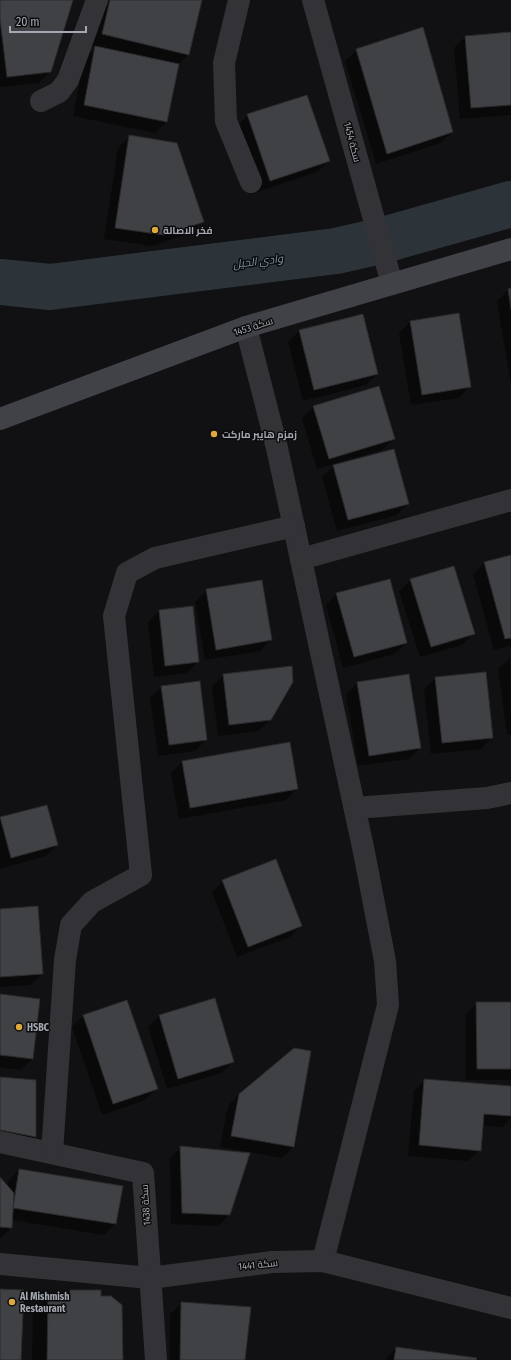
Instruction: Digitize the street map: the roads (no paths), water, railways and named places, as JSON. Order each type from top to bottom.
[{"type":"street","points":[[41,101],[59,92],[68,80],[97,0]]},
{"type":"street","points":[[239,0],[224,63],[226,121],[250,182]]},
{"type":"street","name":"سكة 1454","points":[[313,0],[392,284]]},
{"type":"street","name":"سكة 1453","points":[[0,419],[246,327],[511,250]]},
{"type":"street","points":[[246,327],[277,448],[355,808],[385,961],[388,1005],[324,1261]]},
{"type":"street","points":[[300,559],[511,500]]},
{"type":"street","points":[[52,1154],[65,960],[71,926],[92,902],[141,875],[114,616],[127,573],[155,558],[294,526]]},
{"type":"street","points":[[355,808],[487,798],[511,793]]},
{"type":"street","name":"سكة 1438","points":[[0,1142],[143,1173],[156,1360]]},
{"type":"street","name":"سكة 1441","points":[[0,1264],[150,1278],[272,1262],[324,1261],[511,1308]]},
{"type":"waterway","name":"وادي الحيل","points":[[0,282],[50,287],[336,251],[380,241],[511,204]]},
{"type":"place","name":"فخر الاصالة","points":[[155,230]]},
{"type":"place","name":"زمزم هايبر ماركت","points":[[214,434]]},
{"type":"place","name":"HSBC","points":[[19,1027]]},
{"type":"place","name":"Al Mishmish Restaurant","points":[[12,1302]]}]
